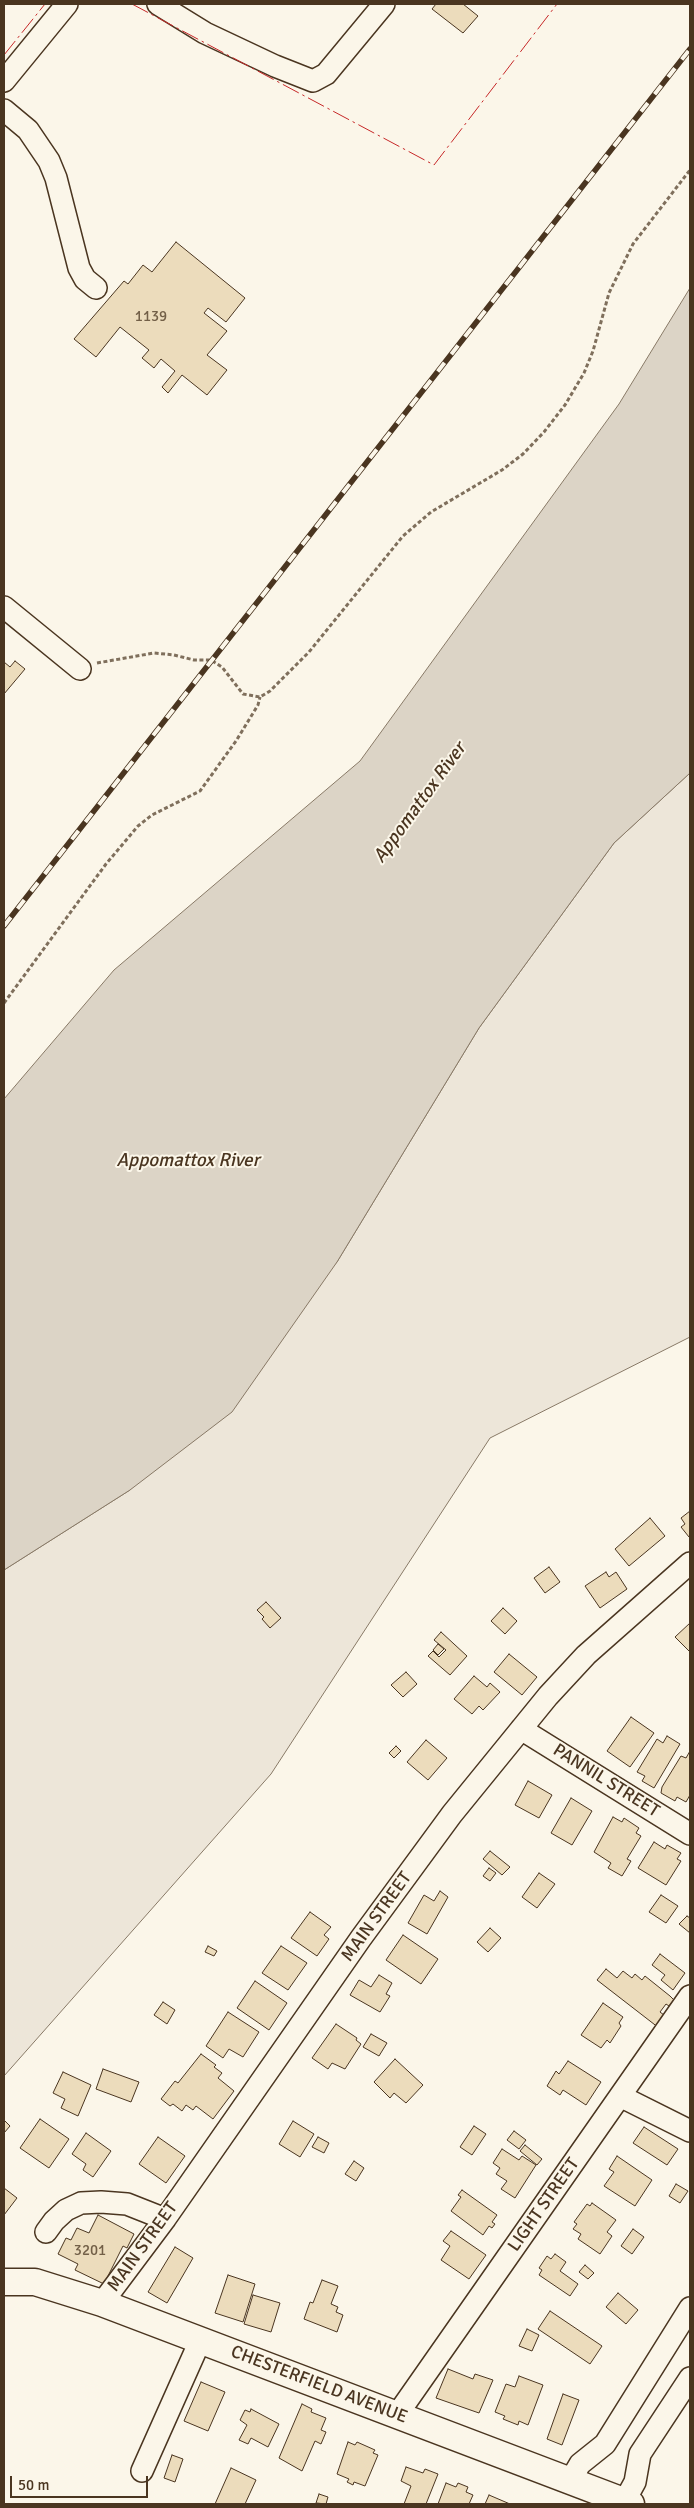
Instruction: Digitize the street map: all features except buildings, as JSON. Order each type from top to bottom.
[{"type":"main road","name":"CHESTERFIELD AVENUE","points":[[4,2282],[35,2282],[102,2303],[628,2503]]},
{"type":"street","points":[[4,82],[67,4]]},
{"type":"street","points":[[158,4],[205,33],[275,66],[313,81],[321,79],[333,66],[384,4]]},
{"type":"street","points":[[4,110],[28,130],[49,161],[56,178],[79,268],[85,279],[96,288]]},
{"type":"street","points":[[4,607],[80,669]]},
{"type":"street","name":"MAIN STREET","points":[[102,2303],[165,2219],[361,1938],[452,1814],[521,1728],[586,1655],[690,1563]]},
{"type":"street","name":"PANNIL STREET","points":[[521,1728],[690,1834]]},
{"type":"street","name":"LIGHT STREET","points":[[397,2415],[690,1996]]},
{"type":"street","points":[[620,2096],[690,2131]]},
{"type":"street","points":[[46,2232],[66,2210],[81,2203],[126,2204],[165,2219]]},
{"type":"street","points":[[570,2481],[580,2464],[605,2444],[690,2308]]},
{"type":"street","points":[[142,2471],[200,2341]]},
{"type":"street","points":[[628,2503],[635,2482],[640,2454],[690,2378]]},
{"type":"path","points":[[80,669],[110,659],[154,653],[174,654],[194,660],[211,660],[222,667],[243,694],[260,696],[270,691],[309,652],[402,536],[431,512],[502,470],[523,454],[544,432],[565,405],[584,373],[593,351],[609,293],[633,244],[690,170]]},
{"type":"path","points":[[4,1002],[106,864],[138,826],[152,815],[200,791],[236,741],[258,705],[260,696]]},
{"type":"shaded area","points":[[690,773],[690,1337],[490,1438],[271,1774],[4,2076],[4,1570],[130,1490],[337,1262],[479,1028],[614,843]]},
{"type":"water","name":"Appomattox River","points":[[690,288],[690,773],[614,843],[479,1028],[337,1262],[232,1412],[130,1490],[4,1570],[4,1099],[114,970],[360,761],[619,404]]},
{"type":"railway","points":[[4,926],[690,49]]},
{"type":"power","points":[[4,55],[45,4]]},
{"type":"power","points":[[132,4],[434,165],[557,4]]}]
